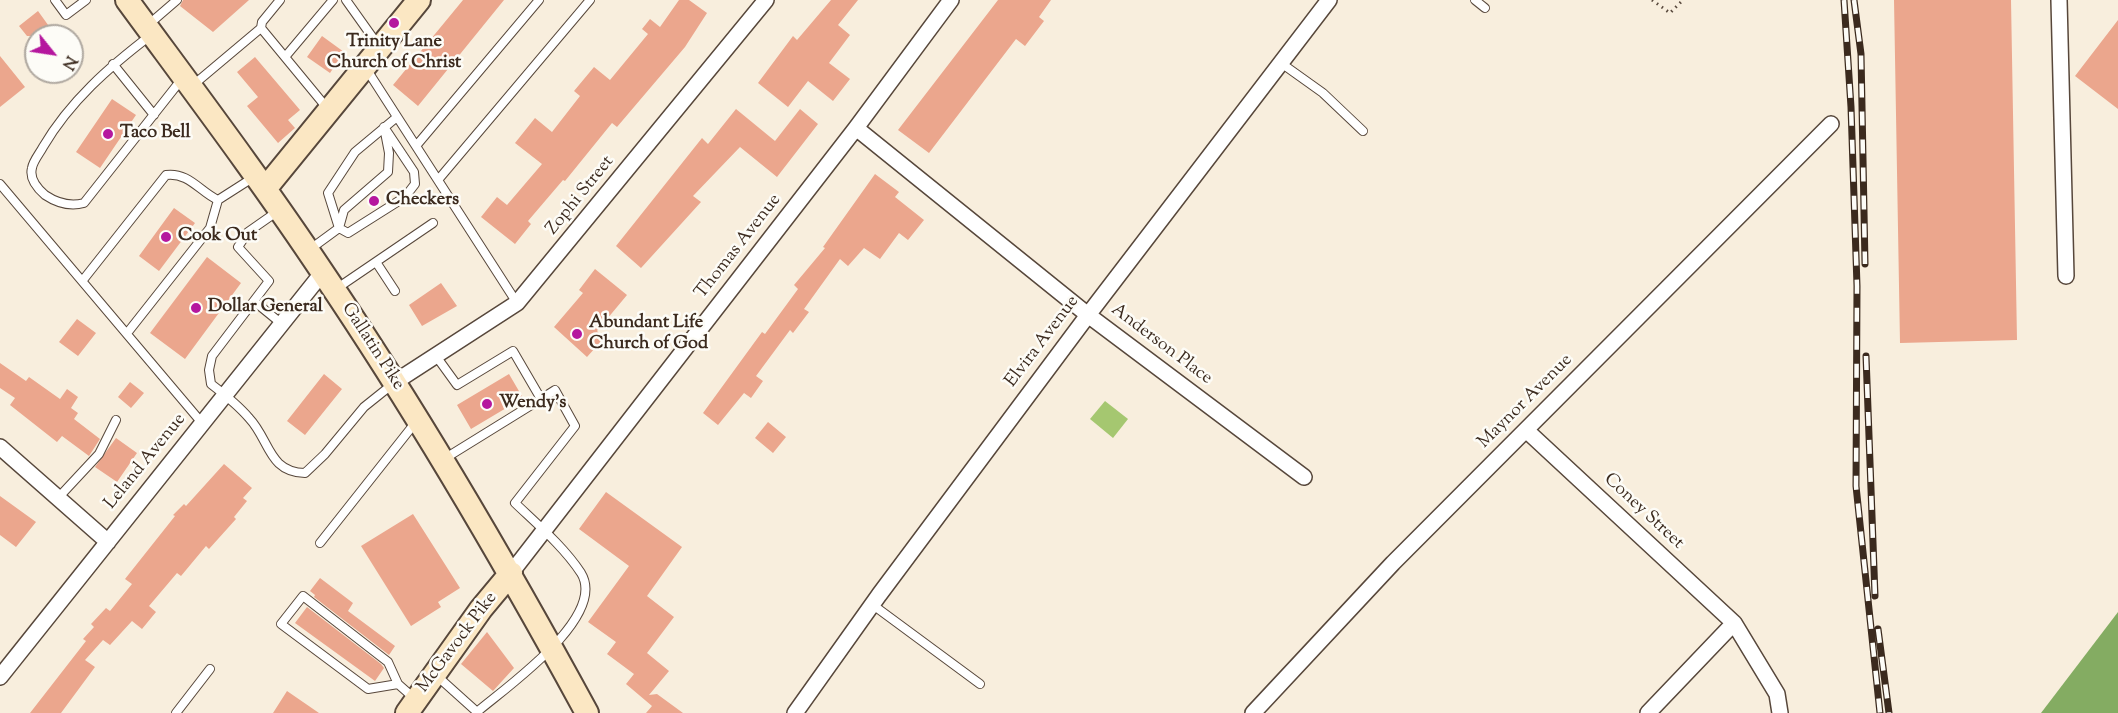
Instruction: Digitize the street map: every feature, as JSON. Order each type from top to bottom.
[{"type":"main road","name":"Gallatin Pike","points":[[127,0],[308,250],[395,382],[511,573],[587,713]]},
{"type":"main road","points":[[260,182],[329,110],[419,0]]},
{"type":"main road","name":"McGavock Pike","points":[[411,706],[511,573]]},
{"type":"street","name":"Zophi Street","points":[[395,382],[517,303],[766,0]]},
{"type":"street","name":"Thomas Avenue","points":[[511,573],[856,128],[951,0]]},
{"type":"street","name":"Elvira Avenue","points":[[795,713],[1088,315],[1329,0]]},
{"type":"street","points":[[2059,0],[2066,276]]},
{"type":"street","name":"Maynor Avenue","points":[[1253,713],[1393,563],[1831,124]]},
{"type":"street","name":"Anderson Place","points":[[856,128],[1088,315],[1304,477]]},
{"type":"street","name":"Leland Avenue","points":[[0,677],[282,324],[329,281]]},
{"type":"street","name":"Coney Street","points":[[1526,430],[1734,623],[1777,694],[1780,713]]},
{"type":"street","points":[[0,447],[108,543]]},
{"type":"street","points":[[1648,713],[1734,623]]},
{"type":"lane","points":[[55,0],[66,15],[86,0]]},
{"type":"lane","points":[[177,0],[78,99],[49,137],[32,168],[32,180],[36,187],[55,201],[66,205],[84,203],[154,115],[187,82],[261,28],[262,22],[280,0]]},
{"type":"lane","points":[[285,57],[333,0]]},
{"type":"lane","points":[[346,0],[380,48]]},
{"type":"lane","points":[[416,146],[539,0]]},
{"type":"lane","points":[[438,180],[590,0]]},
{"type":"lane","points":[[1475,0],[1485,8]]},
{"type":"lane","points":[[261,28],[329,110]]},
{"type":"lane","points":[[1281,63],[1323,93],[1363,131]]},
{"type":"lane","points":[[113,64],[154,115]]},
{"type":"lane","points":[[365,67],[517,303]]},
{"type":"lane","points":[[384,127],[414,172],[415,184],[405,197],[348,232],[339,228],[328,193],[356,152],[384,127],[397,117]]},
{"type":"lane","points":[[308,250],[339,228],[344,210],[388,172],[389,153],[384,127]]},
{"type":"lane","points":[[83,280],[166,176],[175,174],[188,178],[218,200]]},
{"type":"lane","points":[[218,200],[260,182]]},
{"type":"lane","points":[[0,184],[128,332],[202,423]]},
{"type":"lane","points":[[128,332],[210,228],[218,200]]},
{"type":"lane","points":[[279,210],[248,232],[238,247],[269,281],[213,356],[209,370],[211,384],[249,417],[279,466],[292,472],[304,473],[321,459],[364,407],[395,382]]},
{"type":"lane","points":[[329,281],[376,262],[433,223]]},
{"type":"lane","points":[[376,262],[395,291]]},
{"type":"lane","points":[[255,302],[282,324]]},
{"type":"lane","points":[[435,356],[457,385],[513,351],[541,399]]},
{"type":"lane","points":[[435,674],[477,712],[551,648],[573,624],[586,594],[582,575],[544,531],[515,503],[575,426],[555,390],[443,460]]},
{"type":"lane","points":[[58,498],[99,454],[116,420]]},
{"type":"lane","points":[[320,543],[418,420]]},
{"type":"lane","points":[[398,684],[368,689],[281,624],[303,596],[388,662],[411,706]]},
{"type":"lane","points":[[873,605],[980,684]]},
{"type":"lane","points":[[176,713],[210,669]]},
{"type":"path","points":[[1652,0],[1670,13],[1683,0]]},
{"type":"green space","points":[[1105,401],[1128,419],[1113,438],[1090,419]]},
{"type":"green space","points":[[2118,612],[2118,713],[2041,713]]},
{"type":"building","points":[[183,0],[249,0],[213,32],[180,6]]},
{"type":"building","points":[[463,0],[504,0],[418,106],[393,85]]},
{"type":"building","points":[[679,0],[689,0],[707,13],[685,47],[617,127],[612,123],[565,181],[563,180],[528,221],[531,224],[515,244],[481,217],[497,197],[507,205],[542,164],[515,143],[535,118],[552,132],[580,96],[574,91],[594,67],[610,80],[648,34],[642,29],[650,19],[660,27]]},
{"type":"building","points":[[831,0],[858,0],[838,25],[850,35],[829,63],[850,79],[833,101],[808,81],[788,107],[758,83],[793,36],[797,40]]},
{"type":"building","points":[[998,0],[1051,0],[1039,17],[1044,21],[1025,46],[1016,39],[929,153],[898,130]]},
{"type":"building","points":[[1894,0],[2011,0],[2017,340],[1900,343]]},
{"type":"building","points":[[38,11],[47,24],[24,24],[24,32],[19,26]]},
{"type":"building","points":[[2118,20],[2118,109],[2075,76]]},
{"type":"building","points":[[322,36],[344,52],[330,73],[307,57]]},
{"type":"building","points":[[0,56],[25,87],[0,107]]},
{"type":"building","points":[[255,57],[300,110],[288,120],[295,128],[278,143],[247,106],[258,97],[237,72]]},
{"type":"building","points":[[112,99],[136,115],[100,168],[76,152]]},
{"type":"building","points":[[736,109],[775,141],[800,109],[818,124],[777,177],[740,147],[693,196],[701,202],[641,268],[616,246],[702,138],[708,144]]},
{"type":"building","points":[[875,174],[899,192],[895,197],[924,220],[908,240],[899,233],[880,259],[864,248],[848,266],[840,259],[804,309],[809,312],[793,333],[790,330],[756,376],[763,381],[751,398],[744,393],[718,425],[703,413],[762,332],[765,334],[798,289],[794,285],[825,248],[823,247]]},
{"type":"building","points":[[174,208],[195,223],[159,271],[139,256]]},
{"type":"building","name":"Dollar General","points":[[207,257],[241,283],[185,359],[150,333]]},
{"type":"building","points":[[595,269],[627,295],[597,331],[604,338],[587,357],[554,327],[583,293],[579,290]]},
{"type":"building","points":[[441,283],[457,306],[422,326],[409,305]]},
{"type":"building","points":[[77,319],[96,333],[78,356],[59,342]]},
{"type":"building","points":[[0,363],[26,381],[29,377],[60,399],[67,389],[78,397],[71,408],[78,413],[74,419],[100,439],[89,456],[62,436],[57,442],[10,405],[15,398],[0,388]]},
{"type":"building","points":[[324,374],[342,389],[305,435],[287,421]]},
{"type":"building","points":[[509,374],[523,398],[471,429],[457,405]]},
{"type":"building","points":[[130,382],[144,393],[131,408],[118,397]]},
{"type":"building","points":[[768,422],[786,437],[773,453],[755,438]]},
{"type":"building","points":[[116,438],[137,453],[117,482],[95,467]]},
{"type":"building","points":[[224,464],[252,488],[243,498],[247,501],[234,517],[236,519],[209,549],[206,546],[181,576],[177,573],[149,606],[156,612],[142,629],[132,621],[110,645],[103,640],[85,660],[95,667],[61,713],[30,713],[86,641],[83,639],[94,627],[91,624],[106,608],[110,611],[132,584],[125,579],[175,516],[173,515],[184,504],[186,506]]},
{"type":"building","points":[[606,492],[682,547],[647,596],[674,617],[647,653],[669,671],[649,695],[657,694],[683,713],[646,713],[652,706],[626,684],[634,674],[607,654],[616,642],[588,622],[629,566],[579,529]]},
{"type":"building","points":[[0,496],[36,522],[16,547],[0,535]]},
{"type":"building","points":[[413,514],[460,588],[438,602],[441,607],[411,626],[361,546]]},
{"type":"building","points":[[320,578],[353,603],[348,611],[395,646],[389,655],[314,597],[315,595],[310,591]]},
{"type":"building","points":[[307,607],[381,664],[384,668],[375,681],[295,623]]},
{"type":"building","points":[[487,632],[514,668],[493,691],[461,664]]},
{"type":"building","points":[[287,691],[319,713],[273,713]]},
{"type":"railway","points":[[1844,0],[1851,107],[1857,286],[1856,486],[1880,713]]},
{"type":"railway","points":[[1854,0],[1861,54],[1865,264]]},
{"type":"railway","points":[[1866,356],[1875,596]]},
{"type":"railway","points":[[1878,629],[1889,713]]},
{"type":"place","name":"Trinity Lane Church of Christ","points":[[394,23]]},
{"type":"place","name":"Taco Bell","points":[[108,134]]},
{"type":"place","name":"Checkers","points":[[374,201]]},
{"type":"place","name":"Cook Out","points":[[166,237]]},
{"type":"place","name":"Dollar General","points":[[196,308]]},
{"type":"place","name":"Abundant Life Church of God","points":[[577,334]]},
{"type":"place","name":"Wendy's","points":[[487,404]]}]
